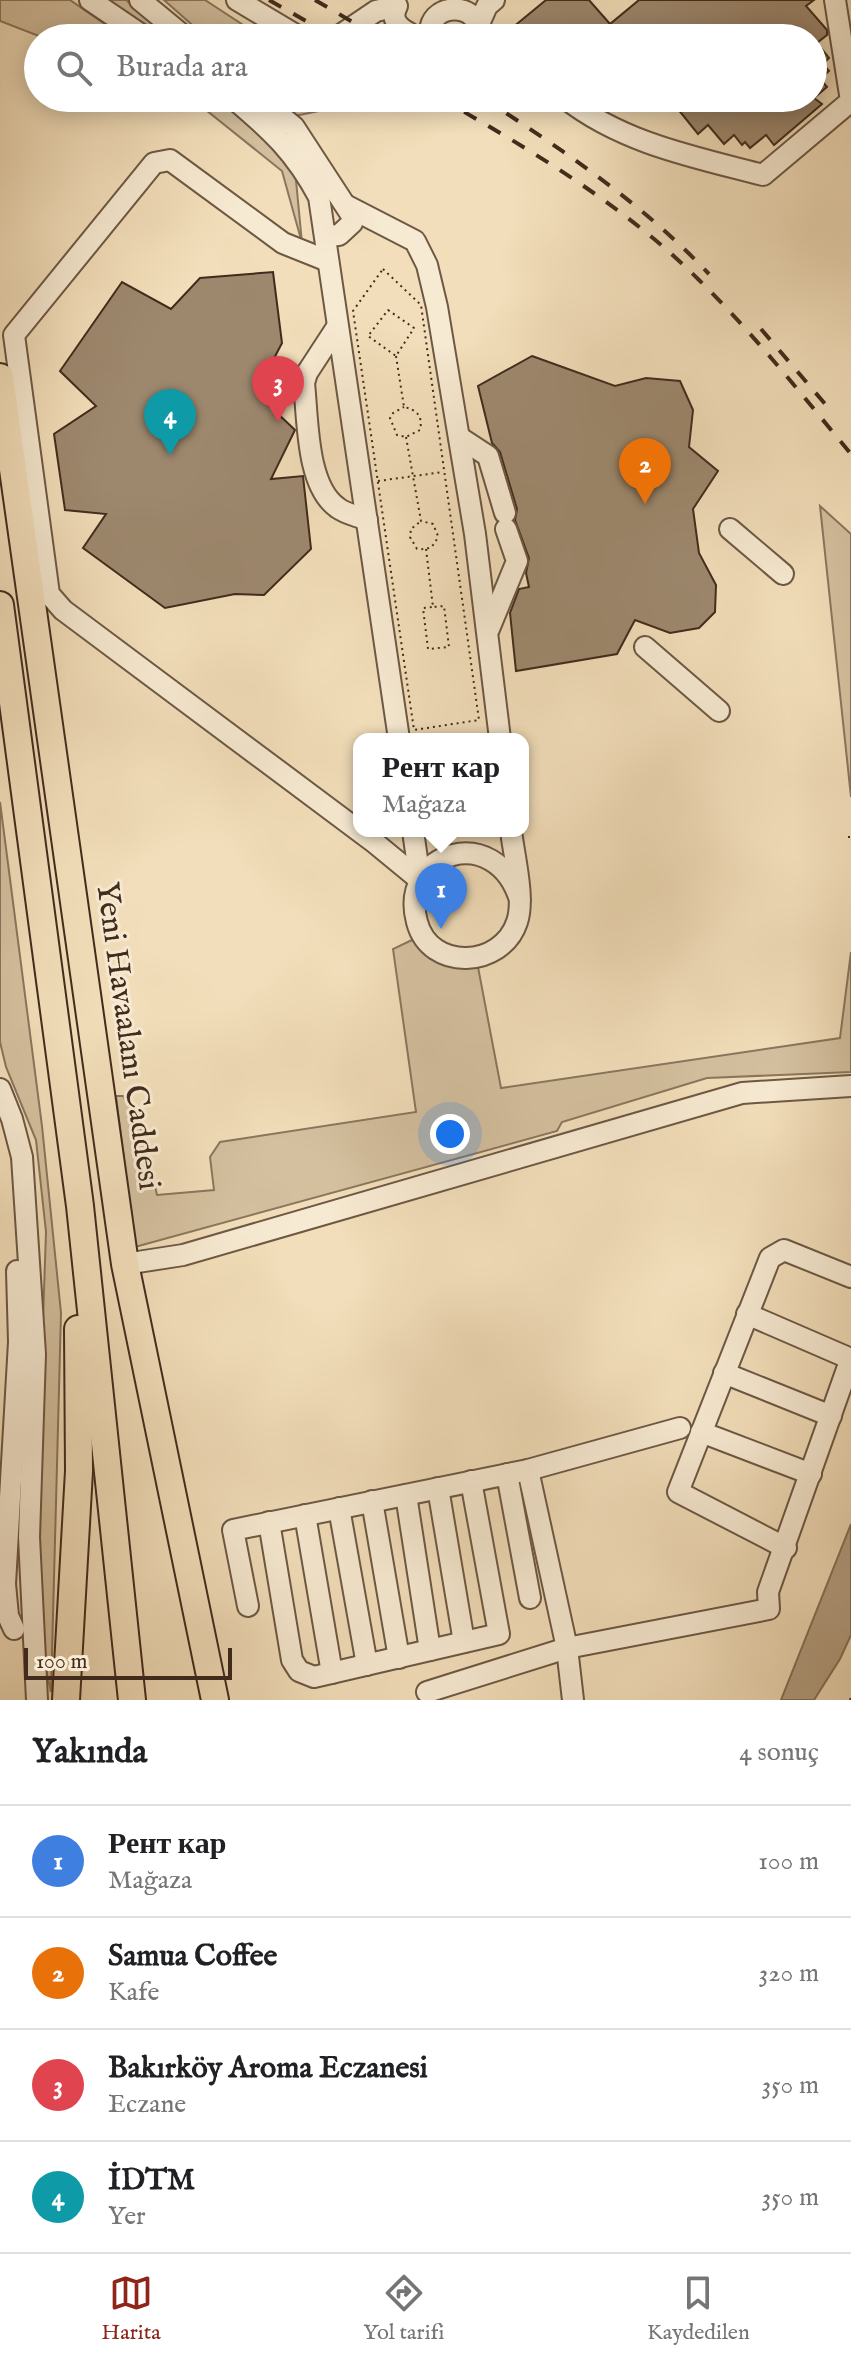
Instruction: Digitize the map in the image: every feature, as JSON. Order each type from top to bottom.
[{"type":"main road","name":"Yeni Havaalanı Caddesi","points":[[0,377],[125,1264],[215,1700]]},
{"type":"main road","points":[[0,605],[80,1206],[132,1700]]},
{"type":"main road","points":[[66,1700],[78,1486],[80,1206]]},
{"type":"main road","points":[[199,1613],[233,1700]]},
{"type":"street","points":[[90,0],[125,24]]},
{"type":"street","points":[[140,0],[169,24]]},
{"type":"street","points":[[221,0],[257,24]]},
{"type":"street","points":[[237,0],[277,24]]},
{"type":"street","points":[[483,24],[487,6],[494,0]]},
{"type":"street","points":[[583,112],[652,146],[763,175],[851,101],[835,0]]},
{"type":"street","points":[[396,24],[394,20],[404,3]]},
{"type":"street","points":[[357,24],[376,11],[404,3]]},
{"type":"street","points":[[422,24],[449,6],[471,11],[477,24]]},
{"type":"street","points":[[433,24],[445,7]]},
{"type":"street","points":[[250,112],[275,133],[303,169],[319,197],[337,327],[369,481],[367,520],[398,733]]},
{"type":"street","points":[[276,112],[294,127],[352,216],[352,223],[346,231],[333,237],[327,236],[323,225]]},
{"type":"street","points":[[328,261],[283,243],[170,160],[154,163],[14,335],[49,594],[63,610],[353,827]]},
{"type":"street","points":[[347,206],[415,241],[427,265],[459,437],[454,470],[488,632],[499,733]]},
{"type":"street","points":[[337,327],[307,373],[304,383],[312,459],[321,491],[338,508],[367,520]]},
{"type":"street","points":[[459,437],[488,456],[517,561],[488,632]]},
{"type":"street","points":[[730,529],[783,574]]},
{"type":"street","points":[[645,647],[719,711]]},
{"type":"street","points":[[367,837],[420,880]]},
{"type":"street","points":[[414,837],[420,880]]},
{"type":"street","points":[[512,837],[520,900],[518,919],[511,936],[498,949],[481,957],[462,959],[444,954],[429,943],[418,928],[414,910],[420,880],[433,865],[449,856],[468,853],[486,857],[503,867],[514,882],[520,900]]},
{"type":"street","points":[[125,1264],[183,1255],[742,1093],[851,1086]]},
{"type":"street","points":[[2,1099],[18,1138],[24,1176],[35,1354],[29,1537],[37,1700]]},
{"type":"street","points":[[14,1629],[8,1616],[5,1584],[19,1342],[11,1152],[11,1144],[18,1138]]},
{"type":"street","points":[[786,1548],[678,1492],[774,1253],[784,1250],[851,1277]]},
{"type":"street","points":[[427,1692],[567,1648],[769,1609],[768,1592],[851,1358],[747,1314]]},
{"type":"street","points":[[724,1373],[831,1416]]},
{"type":"street","points":[[248,1606],[233,1530],[528,1470],[680,1428]]},
{"type":"street","points":[[701,1432],[811,1474]]},
{"type":"street","points":[[528,1470],[567,1648],[573,1700]]},
{"type":"street","points":[[507,1474],[530,1598]]},
{"type":"street","points":[[269,1522],[292,1660],[299,1671],[308,1676],[332,1673],[499,1634],[471,1481]]},
{"type":"street","points":[[438,1488],[464,1642]]},
{"type":"street","points":[[406,1495],[430,1650]]},
{"type":"street","points":[[372,1501],[399,1658]]},
{"type":"street","points":[[339,1508],[367,1665]]},
{"type":"street","points":[[305,1515],[332,1673]]},
{"type":"path","points":[[383,269],[421,305],[454,470],[479,720],[414,730],[369,481],[353,311],[383,269]]},
{"type":"path","points":[[396,356],[368,336],[388,310],[414,328],[396,356],[404,407]]},
{"type":"path","points":[[404,407],[414,409],[421,423],[420,430],[406,437],[397,435],[390,418],[404,407]]},
{"type":"path","points":[[406,437],[421,521]]},
{"type":"path","points":[[369,481],[454,470]]},
{"type":"path","points":[[421,521],[433,524],[438,536],[435,544],[426,549],[417,549],[410,537],[411,529],[421,521]]},
{"type":"path","points":[[426,549],[433,607]]},
{"type":"path","points":[[444,606],[449,647],[428,649],[423,608],[433,607],[444,606]]},
{"type":"shaded area","points":[[0,0],[70,0],[105,24],[24,24],[24,30],[0,21]]},
{"type":"shaded area","points":[[108,0],[126,0],[155,24],[142,24]]},
{"type":"shaded area","points":[[164,0],[205,0],[242,24],[191,24]]},
{"type":"shaded area","points":[[208,112],[238,112],[295,170],[302,243],[282,171]]},
{"type":"shaded area","points":[[291,112],[314,112],[295,116]]},
{"type":"shaded area","points":[[820,506],[851,534],[851,797]]},
{"type":"shaded area","points":[[0,802],[42,1126],[61,1313],[51,1692],[33,1613],[46,1232],[36,1140],[6,1067],[0,1042]]},
{"type":"shaded area","points":[[412,940],[451,964],[478,967],[501,1088],[840,1038],[851,952],[851,1072],[707,1078],[562,1122],[557,1131],[135,1247],[116,1096],[123,1096],[143,1133],[157,1195],[214,1190],[210,1157],[220,1142],[416,1112],[393,949]]},
{"type":"shaded area","points":[[851,1524],[851,1635],[814,1700],[781,1700]]},
{"type":"building","points":[[546,0],[589,0],[610,24],[517,24]]},
{"type":"building","points":[[639,0],[814,0],[806,6],[822,24],[610,24]]},
{"type":"building","points":[[680,112],[813,112],[774,145],[766,135],[750,148],[745,142],[742,145],[734,135],[724,144],[708,125],[698,134]]},
{"type":"building","points":[[273,272],[282,343],[256,393],[295,430],[271,479],[303,476],[311,549],[264,595],[235,594],[165,608],[83,548],[106,514],[65,510],[54,434],[96,406],[60,371],[122,282],[171,309],[200,278]]},
{"type":"building","points":[[532,356],[615,386],[646,378],[680,381],[693,410],[689,447],[718,471],[693,509],[699,553],[716,585],[715,612],[699,628],[670,633],[635,620],[617,654],[516,671],[510,613],[519,589],[529,587],[526,573],[529,558],[515,520],[517,509],[500,452],[492,443],[478,386]]},
{"type":"railway","points":[[269,0],[311,24]]},
{"type":"railway","points":[[315,0],[356,24]]},
{"type":"railway","points":[[464,112],[576,181],[670,253],[739,322],[851,454]]},
{"type":"railway","points":[[504,112],[630,201],[709,274]]},
{"type":"railway","points":[[761,329],[826,405]]},
{"type":"place","name":"Bakırköy Aroma Eczanesi","points":[[278,422]]},
{"type":"place","name":"İDTM","points":[[170,455]]},
{"type":"place","name":"Samua Coffee","points":[[645,504]]},
{"type":"place","name":"Рент кар","points":[[441,929]]}]
